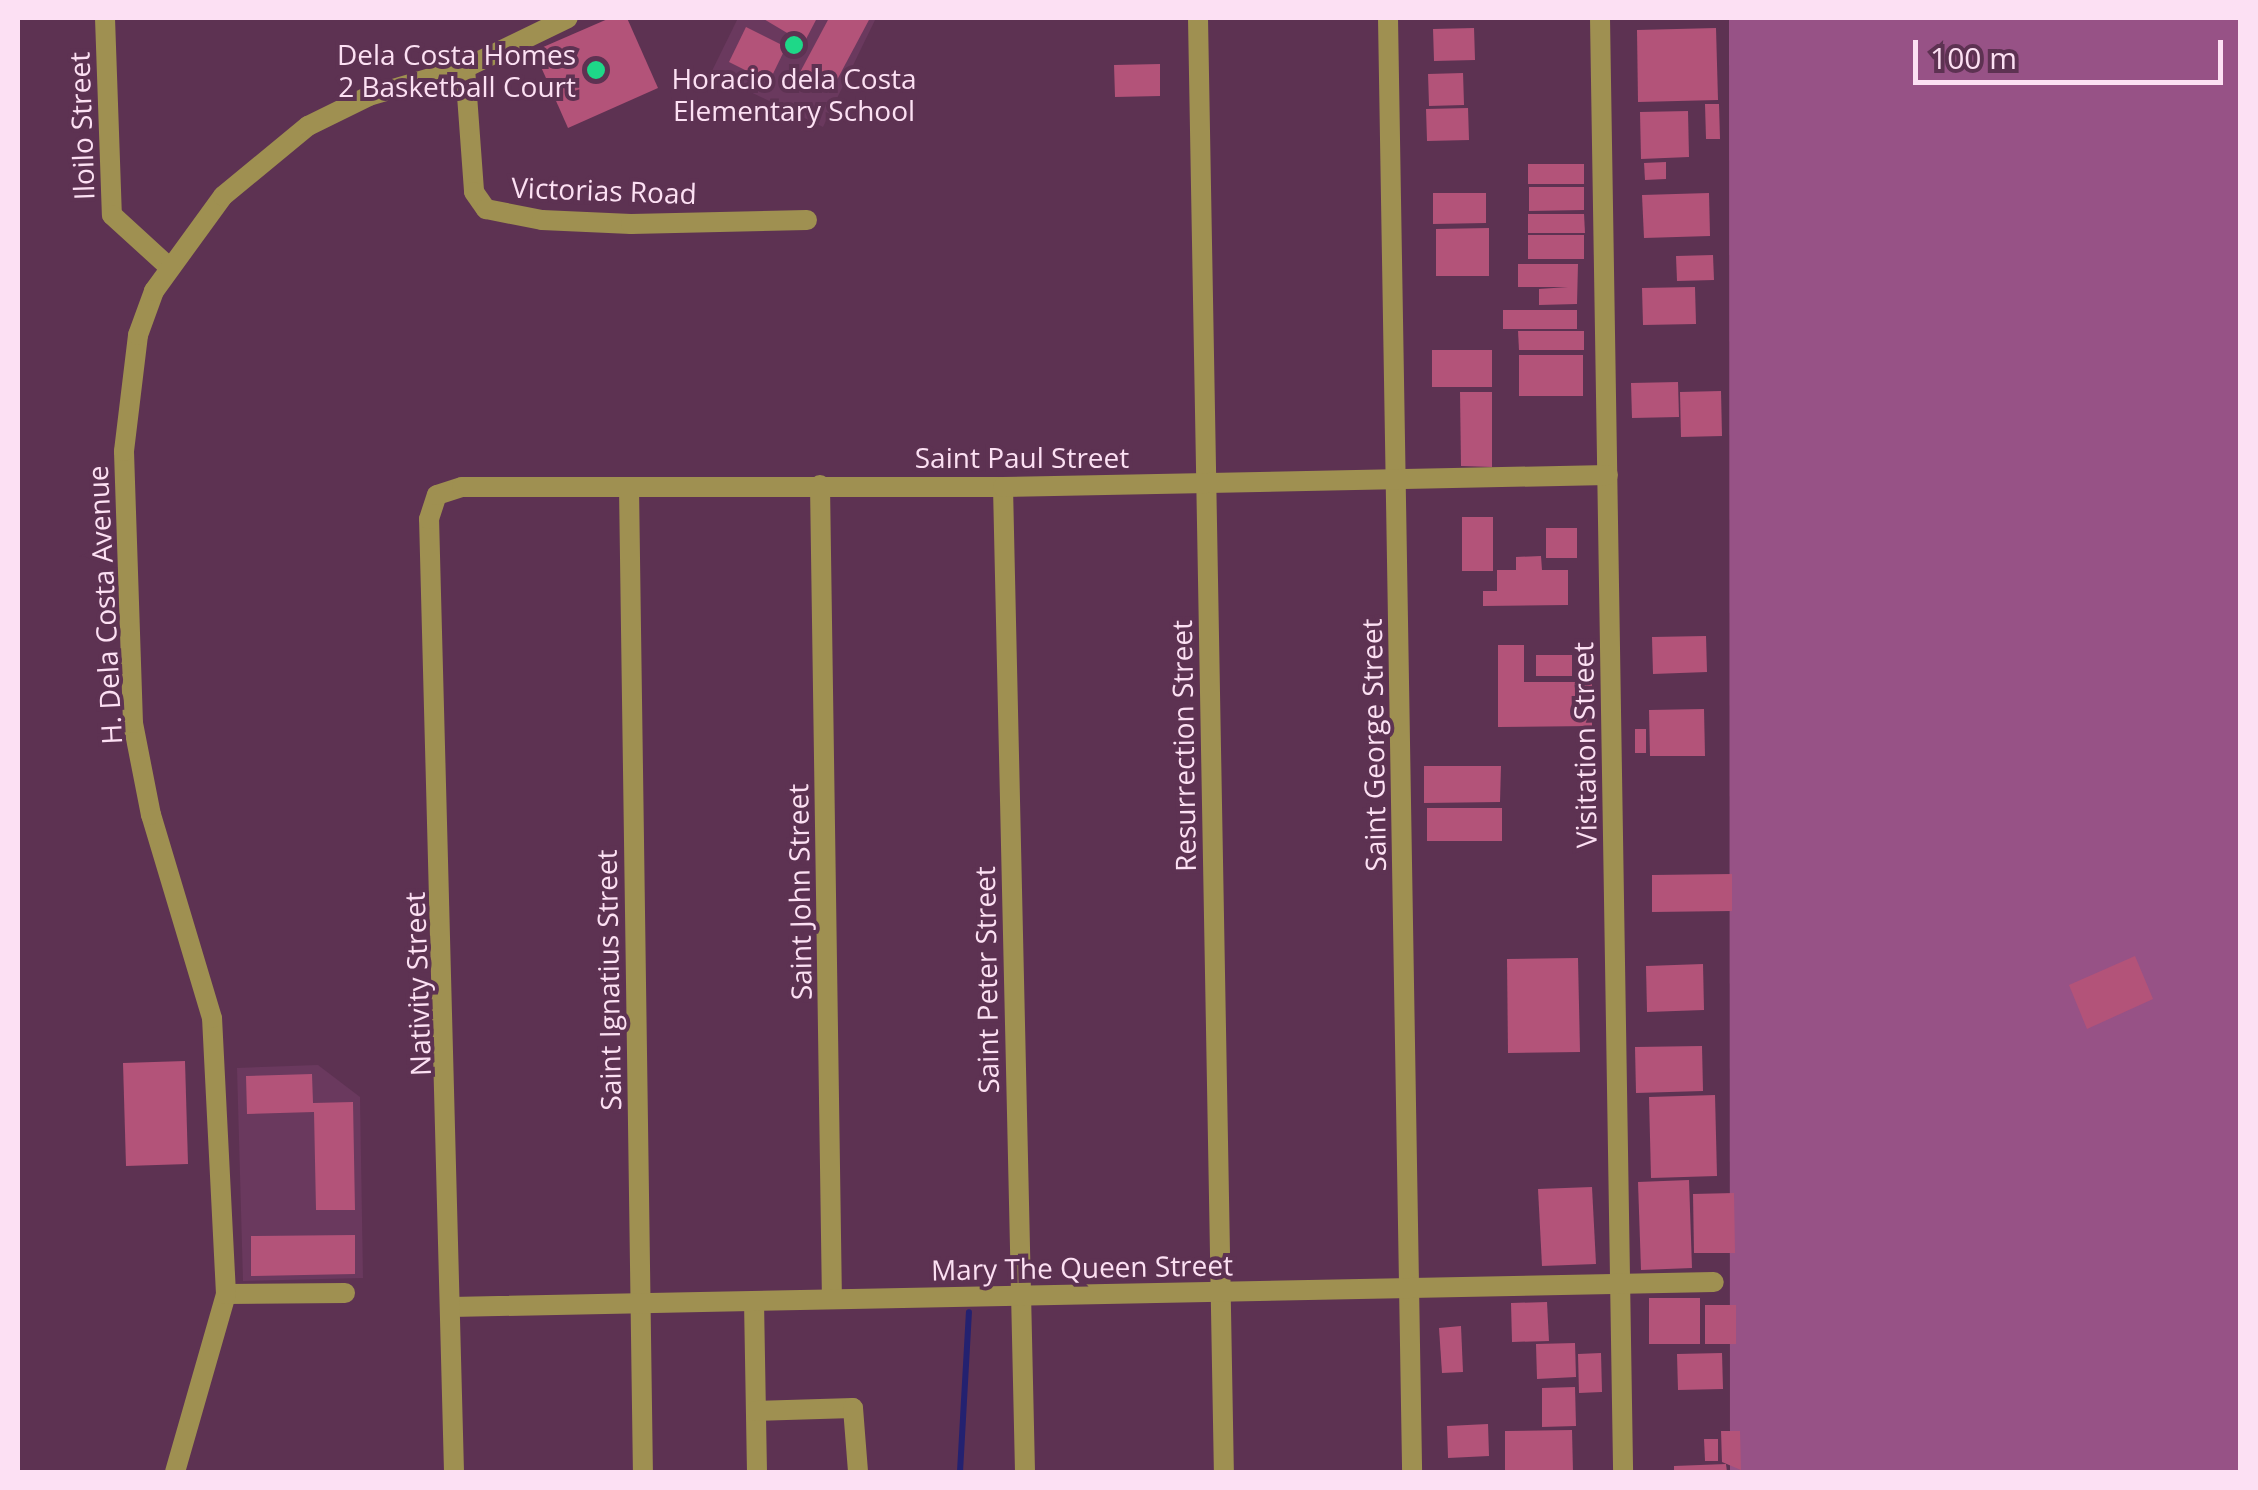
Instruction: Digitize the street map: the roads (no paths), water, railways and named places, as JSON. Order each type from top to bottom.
[{"type":"street","name":"Iloilo Street","points":[[105,18],[112,215],[170,267]]},
{"type":"street","name":"H. Dela Costa Avenue","points":[[175,1472],[226,1294],[212,1018],[151,816],[134,723],[125,408],[138,335],[170,267],[223,196],[321,118],[370,96],[465,68],[568,18]]},
{"type":"street","name":"Resurrection Street","points":[[1198,18],[1224,1472]]},
{"type":"street","name":"Saint George Street","points":[[1388,18],[1412,1472]]},
{"type":"street","name":"Visitation Street","points":[[1600,18],[1624,1472]]},
{"type":"street","name":"Victorias Road","points":[[465,68],[474,192],[486,210],[527,219],[630,224],[807,220]]},
{"type":"street","name":"Saint Paul Street","points":[[437,495],[462,486],[1003,487],[1608,475]]},
{"type":"street","name":"Saint John Street","points":[[820,484],[832,1300]]},
{"type":"street","name":"Saint Ignatius Street","points":[[629,487],[643,1472]]},
{"type":"street","name":"Saint Peter Street","points":[[1003,487],[1025,1472]]},
{"type":"street","name":"Nativity Street","points":[[437,495],[429,519],[454,1472]]},
{"type":"street","name":"Mary The Queen Street","points":[[451,1307],[1714,1282]]},
{"type":"street","points":[[226,1294],[345,1292]]},
{"type":"street","points":[[754,1301],[757,1472]]},
{"type":"street","points":[[756,1411],[853,1408],[858,1472]]},
{"type":"waterway","points":[[960,1472],[969,1312]]},
{"type":"place","name":"Horacio dela Costa Elementary School","points":[[794,45]]},
{"type":"place","name":"Dela Costa Homes 2 Basketball Court","points":[[596,70]]}]
